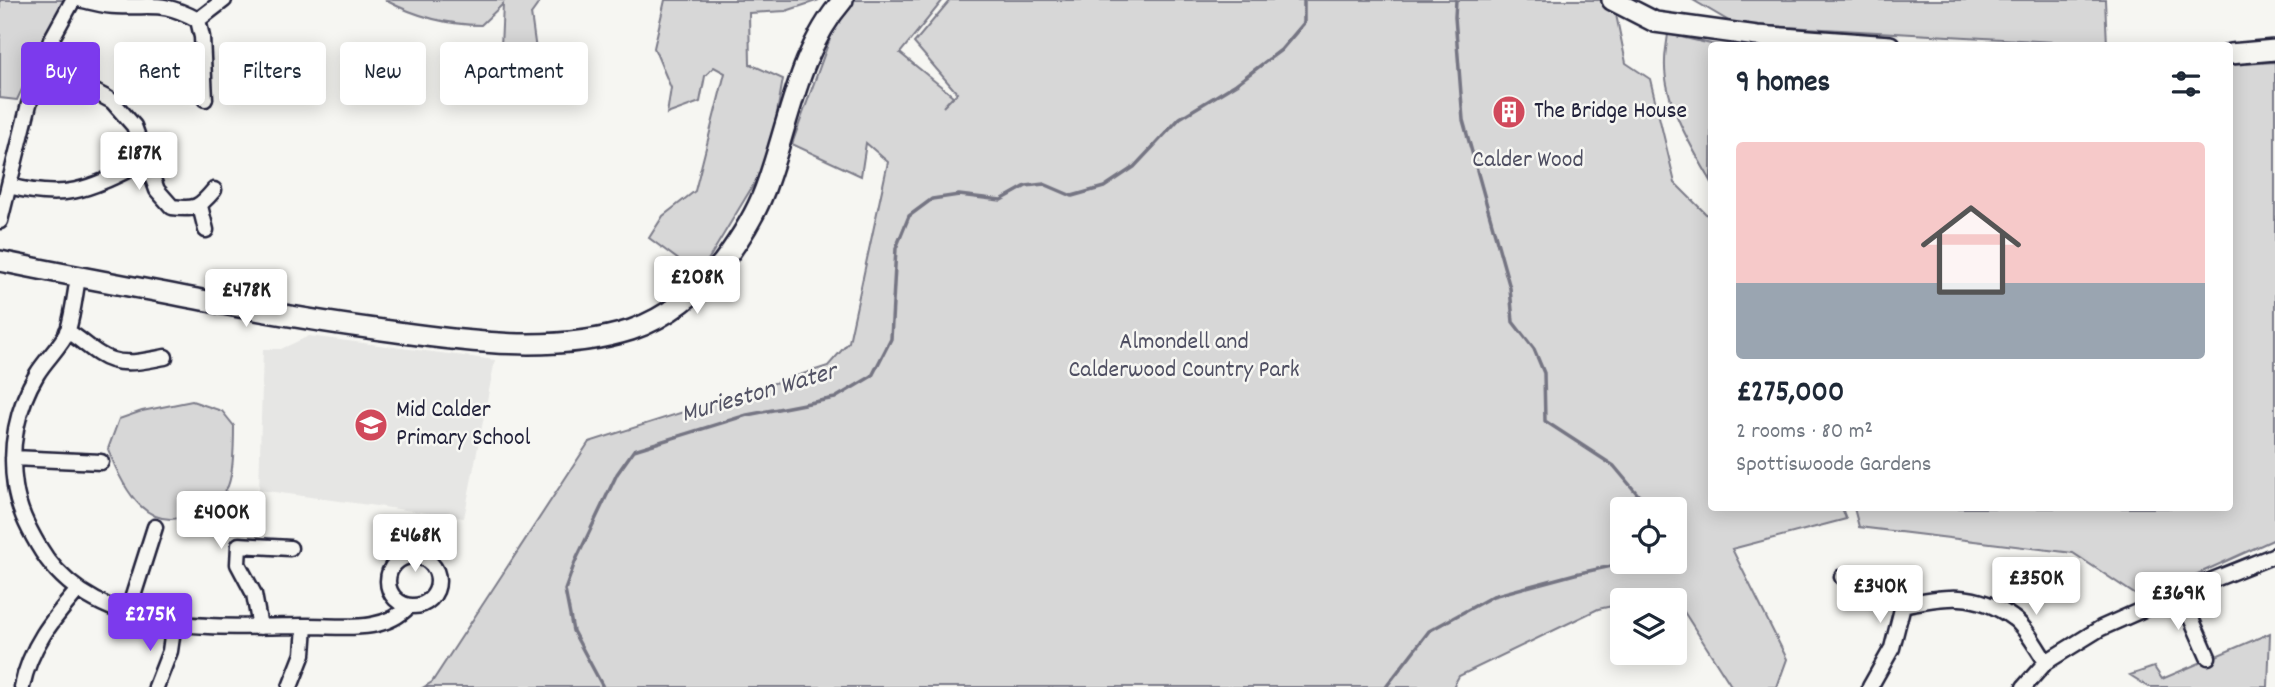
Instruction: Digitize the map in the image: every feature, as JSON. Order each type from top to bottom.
[{"type":"street","points":[[0,220],[29,104],[51,40],[73,0]]},
{"type":"street","points":[[82,0],[116,6],[147,2],[182,10],[198,20],[202,42]]},
{"type":"street","points":[[198,20],[224,0]]},
{"type":"street","points":[[0,261],[78,278],[324,322],[443,339],[494,343],[564,341],[631,330],[662,316],[690,297],[721,264],[747,228],[765,188],[799,79],[823,28],[843,0]]},
{"type":"street","points":[[1612,0],[1655,22],[1757,36],[1837,42]]},
{"type":"street","points":[[2233,54],[2275,50]]},
{"type":"street","points":[[100,95],[112,101],[134,126],[157,190],[172,207],[186,209],[200,206],[214,190]]},
{"type":"street","points":[[0,156],[15,160]]},
{"type":"street","points":[[9,186],[35,193],[71,193],[146,161]]},
{"type":"street","points":[[200,206],[206,230]]},
{"type":"street","points":[[78,278],[67,331],[37,373],[24,399],[15,432],[13,458],[15,486],[22,518],[44,556],[78,590],[102,605],[127,615],[174,624],[365,626],[400,616],[409,606]]},
{"type":"street","points":[[67,331],[100,355],[115,361],[132,362],[165,357]]},
{"type":"street","points":[[13,458],[101,462]]},
{"type":"street","points":[[127,615],[155,527]]},
{"type":"street","points":[[260,627],[254,594],[238,564],[239,545],[289,548]]},
{"type":"street","points":[[2030,685],[2046,662],[2101,628],[2275,555]]},
{"type":"street","points":[[1842,577],[1857,574],[1878,581],[1903,605]]},
{"type":"street","points":[[22,687],[26,668],[39,639],[78,590]]},
{"type":"street","points":[[2180,593],[2208,657]]},
{"type":"street","points":[[1903,605],[1941,597],[1976,599],[2015,618],[2046,662]]},
{"type":"street","points":[[1870,687],[1892,648],[1903,605]]},
{"type":"street","points":[[156,687],[170,651],[174,624]]},
{"type":"street","points":[[290,687],[303,654],[305,626]]},
{"type":"shaded area","name":"Mid Calder Primary School","points":[[309,336],[495,360],[464,518],[259,490],[263,349],[281,349]]},
{"type":"green space","points":[[0,0],[69,0],[62,3],[44,42],[21,42],[21,91],[17,100],[0,98]]},
{"type":"green space","points":[[385,0],[541,0],[531,14],[535,42],[501,42],[503,4],[481,25],[456,23],[408,11]]},
{"type":"green space","points":[[665,0],[819,0],[786,11],[749,13],[750,64],[783,79],[769,159],[699,275],[649,238],[663,216],[695,191],[725,73],[714,67],[705,76],[700,102],[667,114],[671,88],[654,48]]},
{"type":"green space","name":"Almondell and Calderwood Country Park","points":[[852,0],[943,0],[900,53],[953,96],[943,107],[957,93],[914,43],[950,0],[1613,0],[1626,63],[1650,79],[1675,183],[1708,216],[1708,511],[1843,511],[1846,519],[1732,549],[1787,659],[1777,687],[1732,687],[1687,616],[1687,588],[1610,588],[1610,606],[1598,609],[1459,676],[1453,687],[424,687],[432,682],[589,442],[828,366],[849,342],[888,162],[866,143],[861,176],[792,144],[832,33]]},
{"type":"green space","points":[[1693,0],[2105,0],[2107,42],[2054,42],[1734,24]]},
{"type":"green space","points":[[1668,34],[1708,43],[1708,176],[1680,124],[1669,92],[1665,61]]},
{"type":"green space","points":[[2275,62],[2275,539],[2142,599],[2073,553],[1859,527],[1855,511],[2233,511],[2233,65]]},
{"type":"green space","points":[[192,401],[222,411],[234,426],[230,480],[225,490],[211,503],[181,518],[166,519],[140,506],[130,494],[108,449],[119,419],[142,411]]},
{"type":"green space","points":[[231,506],[258,513],[255,531],[238,530],[230,523]]},
{"type":"green space","points":[[2270,633],[2268,687],[2149,687],[2130,675],[2154,667],[2162,679]]},
{"type":"waterway","name":"Murieston Water","points":[[603,687],[573,631],[565,590],[575,562],[617,474],[634,450],[747,415],[835,398],[872,376],[891,339],[896,248],[909,216],[932,199],[959,195],[1001,200],[1026,186],[1044,184],[1072,196],[1104,187],[1134,167],[1180,118],[1236,84],[1281,50],[1304,23],[1304,0]]},
{"type":"waterway","points":[[1456,0],[1463,120],[1510,288],[1513,322],[1534,349],[1544,373],[1545,421],[1614,466],[1640,497]]},
{"type":"waterway","points":[[1386,687],[1429,631],[1493,596],[1610,566]]},
{"type":"place","name":"The Bridge House","points":[[1509,112]]},
{"type":"place","name":"Mid Calder Primary School","points":[[371,425]]},
{"type":"park label","name":"Calder Wood","points":[[1528,161]]}]
